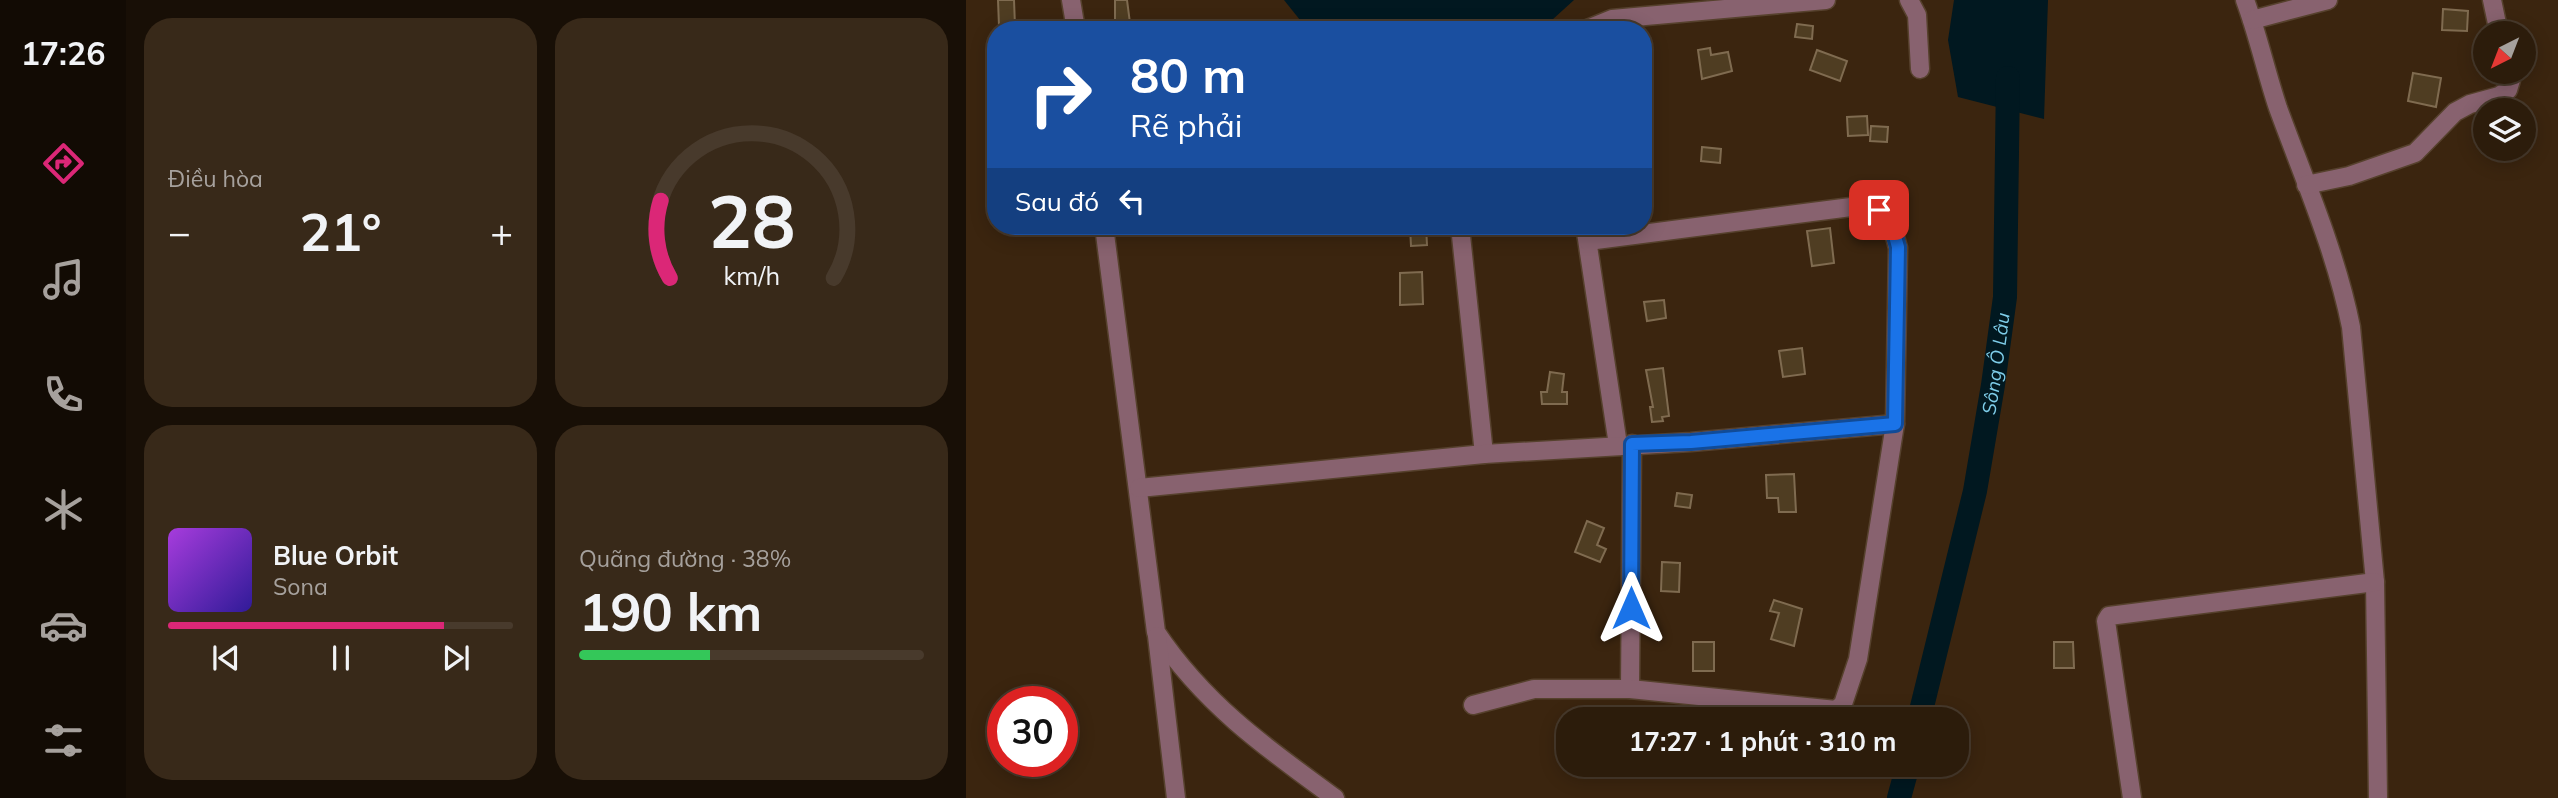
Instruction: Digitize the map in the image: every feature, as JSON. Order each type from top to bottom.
[{"type":"street","points":[[1072,0],[1075,21]]},
{"type":"street","points":[[1607,21],[1826,0]]},
{"type":"street","points":[[1909,0],[1917,15],[1920,69]]},
{"type":"street","points":[[2245,0],[2268,79],[2345,297],[2351,327],[2375,582],[2378,798]]},
{"type":"street","points":[[2252,20],[2328,0]]},
{"type":"street","points":[[2492,0],[2496,21]]},
{"type":"street","points":[[2306,185],[2349,176],[2415,153],[2455,112],[2470,104],[2499,96],[2508,90],[2510,84]]},
{"type":"street","points":[[1473,705],[1534,689],[1630,689],[1836,710],[1841,707],[1858,659],[1895,424],[1898,247],[1891,222],[1879,210],[1851,207],[1652,227]]},
{"type":"street","points":[[1105,235],[1176,798]]},
{"type":"street","points":[[1461,235],[1484,454]]},
{"type":"street","points":[[1587,235],[1625,445],[1630,689]]},
{"type":"street","points":[[1139,488],[1484,454],[1691,442],[1895,424]]},
{"type":"street","points":[[2132,798],[2106,621],[2109,616],[2375,582]]},
{"type":"street","points":[[1156,632],[1179,664],[1224,714],[1257,742],[1335,798]]},
{"type":"water","points":[[1284,0],[1574,0],[1551,21],[1301,21]]},
{"type":"water","points":[[1954,0],[2048,0],[2044,119],[1958,97],[1948,40]]},
{"type":"building","points":[[998,0],[1014,0],[1015,21],[999,21]]},
{"type":"building","points":[[1115,0],[1127,0],[1130,21],[1115,21]]},
{"type":"building","points":[[2443,9],[2468,11],[2467,31],[2442,30]]},
{"type":"building","points":[[1797,24],[1813,26],[1812,39],[1795,37]]},
{"type":"building","points":[[1710,48],[1711,55],[1728,52],[1732,71],[1702,79],[1698,50]]},
{"type":"building","points":[[1817,50],[1847,61],[1840,81],[1810,70]]},
{"type":"building","points":[[2413,73],[2441,78],[2436,107],[2408,101]]},
{"type":"building","points":[[1867,116],[1868,135],[1848,136],[1847,117]]},
{"type":"building","points":[[1871,126],[1888,127],[1887,142],[1870,141]]},
{"type":"building","points":[[1702,147],[1721,149],[1720,163],[1701,161]]},
{"type":"building","points":[[1830,228],[1834,263],[1812,266],[1807,231]]},
{"type":"building","points":[[1410,235],[1426,235],[1427,245],[1411,246]]},
{"type":"building","points":[[1422,272],[1423,304],[1400,305],[1400,273]]},
{"type":"building","points":[[1664,300],[1666,318],[1647,321],[1644,302]]},
{"type":"building","points":[[1802,348],[1805,374],[1783,377],[1779,351]]},
{"type":"building","points":[[1663,368],[1669,416],[1662,417],[1663,421],[1652,422],[1650,407],[1653,407],[1646,370]]},
{"type":"building","points":[[1550,372],[1564,374],[1562,392],[1567,392],[1567,404],[1542,404],[1541,392],[1547,392]]},
{"type":"building","points":[[1794,474],[1796,512],[1779,512],[1778,498],[1767,498],[1766,475]]},
{"type":"building","points":[[1677,493],[1692,495],[1690,508],[1675,506]]},
{"type":"building","points":[[1587,521],[1604,528],[1597,545],[1606,549],[1600,562],[1575,552]]},
{"type":"building","points":[[1662,562],[1680,563],[1679,592],[1661,591]]},
{"type":"building","points":[[1774,600],[1802,609],[1794,646],[1771,639],[1779,613],[1770,611]]},
{"type":"building","points":[[1693,642],[1714,642],[1714,671],[1693,671]]},
{"type":"building","points":[[2054,642],[2073,642],[2074,668],[2054,668]]},
{"type":"waterway","name":"Sông Ô Lâu","points":[[1922,707],[1975,491],[1993,385],[2005,297],[2008,78]]},
{"type":"waterway","name":"Sông Ô Lâu","points":[[1899,798],[1905,777]]},
{"type":"route","points":[[1631,608],[1632,444],[1691,442],[1895,424],[1898,247],[1891,222],[1879,210]]}]
